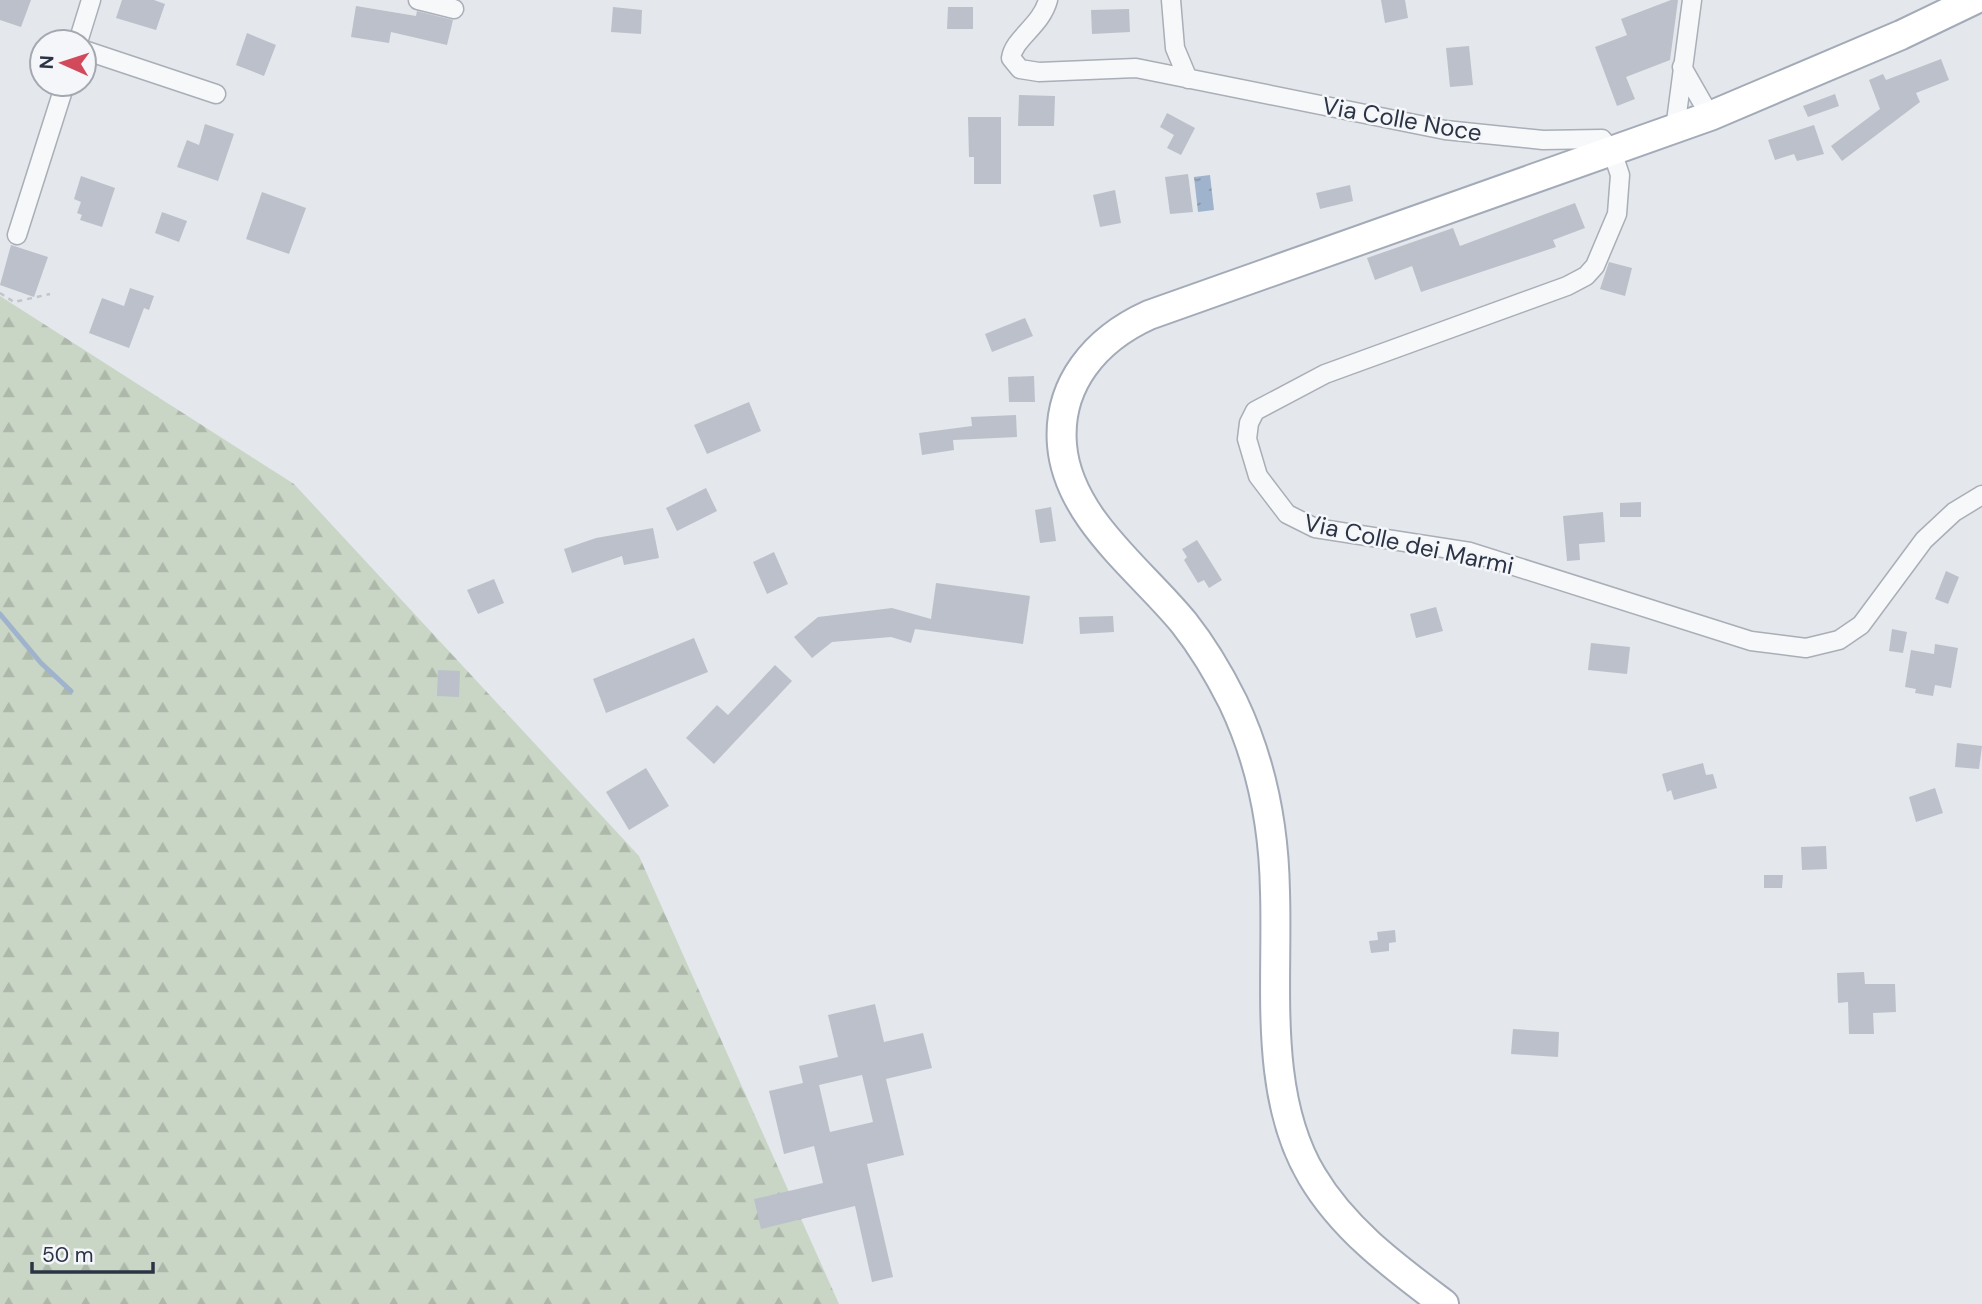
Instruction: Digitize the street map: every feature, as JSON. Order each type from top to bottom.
[{"type":"main road","points":[[1444,1304],[1386,1260],[1347,1223],[1320,1189],[1301,1156],[1288,1119],[1281,1078],[1272,835],[1265,794],[1253,751],[1233,702],[1206,653],[1079,498],[1065,461],[1062,421],[1069,392],[1082,366],[1107,340],[1140,319],[1248,277],[1710,116],[1925,24],[1974,0]]},
{"type":"street","points":[[82,28],[91,0]]},
{"type":"street","points":[[418,0],[454,9]]},
{"type":"street","name":"Via Colle Noce","points":[[1048,0],[1041,18],[1011,53],[1013,62],[1020,69],[1039,72],[1128,67],[1453,131],[1543,141],[1596,137],[1606,141],[1612,151]]},
{"type":"street","points":[[1171,0],[1175,48],[1188,79]]},
{"type":"street","points":[[1675,129],[1692,0]]},
{"type":"street","points":[[98,56],[216,94]]},
{"type":"street","points":[[1682,68],[1710,116]]},
{"type":"street","points":[[17,235],[61,98]]},
{"type":"street","name":"Via Colle dei Marmi","points":[[1612,151],[1621,183],[1617,214],[1602,255],[1586,276],[1567,286],[1316,378],[1255,411],[1248,428],[1249,451],[1261,482],[1284,511],[1315,528],[1432,544],[1483,555],[1751,641],[1799,648],[1831,643],[1856,630],[1872,613],[1919,544],[1954,512],[1982,495]]},
{"type":"path","points":[[0,293],[14,302],[50,294]]},
{"type":"green space","points":[[0,296],[294,484],[639,856],[839,1304],[0,1304]]},
{"type":"water","points":[[1210,175],[1214,210],[1198,212],[1194,177]]},
{"type":"building","points":[[0,0],[31,0],[21,27],[0,20]]},
{"type":"building","points":[[122,0],[154,0],[165,4],[156,30],[116,18]]},
{"type":"building","points":[[1381,0],[1405,0],[1408,18],[1385,23]]},
{"type":"building","points":[[1671,0],[1678,0],[1670,60],[1626,77],[1635,99],[1617,106],[1595,47],[1627,35],[1621,19]]},
{"type":"building","points":[[356,6],[416,16],[417,11],[453,20],[447,45],[391,32],[389,43],[351,37]]},
{"type":"building","points":[[613,7],[642,10],[641,34],[611,32]]},
{"type":"building","points":[[948,7],[973,7],[973,29],[947,29]]},
{"type":"building","points":[[1129,9],[1130,32],[1092,34],[1091,10]]},
{"type":"building","points":[[247,33],[276,45],[264,76],[236,65]]},
{"type":"building","points":[[1469,46],[1473,85],[1450,87],[1446,48]]},
{"type":"building","points":[[1941,59],[1949,80],[1916,93],[1920,102],[1842,161],[1831,146],[1880,109],[1869,80],[1883,74],[1886,80]]},
{"type":"building","points":[[1835,94],[1839,106],[1808,117],[1803,106]]},
{"type":"building","points":[[1019,95],[1055,96],[1054,126],[1018,126]]},
{"type":"building","points":[[1167,113],[1195,128],[1181,155],[1167,148],[1174,135],[1160,127]]},
{"type":"building","points":[[968,117],[1001,117],[1001,184],[974,184],[974,157],[969,157]]},
{"type":"building","points":[[205,124],[234,134],[218,181],[177,167],[187,140],[199,145]]},
{"type":"building","points":[[1814,125],[1824,154],[1797,161],[1794,154],[1775,160],[1768,140]]},
{"type":"building","points":[[1188,174],[1193,212],[1170,214],[1165,177]]},
{"type":"building","points":[[81,176],[115,188],[102,227],[80,220],[82,215],[77,213],[81,202],[74,199]]},
{"type":"building","points":[[1350,185],[1353,201],[1320,209],[1316,193]]},
{"type":"building","points":[[1115,190],[1121,223],[1100,227],[1093,195]]},
{"type":"building","points":[[262,192],[306,208],[289,254],[246,239]]},
{"type":"building","points":[[1575,203],[1585,228],[1553,240],[1556,247],[1421,292],[1412,266],[1375,280],[1367,258],[1453,228],[1460,246]]},
{"type":"building","points":[[162,212],[187,221],[179,242],[155,233]]},
{"type":"building","points":[[11,245],[48,257],[34,297],[0,285]]},
{"type":"building","points":[[1609,262],[1632,268],[1625,296],[1600,289]]},
{"type":"building","points":[[130,288],[154,296],[149,310],[144,308],[129,348],[89,333],[102,298],[124,306]]},
{"type":"building","points":[[1025,318],[1033,336],[992,352],[985,334]]},
{"type":"building","points":[[1034,376],[1035,402],[1009,402],[1008,377]]},
{"type":"building","points":[[749,402],[761,431],[707,454],[694,425]]},
{"type":"building","points":[[1016,415],[1017,437],[953,440],[954,450],[922,455],[919,433],[972,426],[971,417]]},
{"type":"building","points":[[706,488],[717,511],[677,531],[666,508]]},
{"type":"building","points":[[1641,502],[1641,517],[1620,517],[1620,503]]},
{"type":"building","points":[[1051,507],[1056,541],[1040,543],[1035,510]]},
{"type":"building","points":[[1603,512],[1605,542],[1579,544],[1580,560],[1567,561],[1563,516]]},
{"type":"building","points":[[653,528],[659,558],[624,565],[622,556],[572,573],[564,549],[596,538]]},
{"type":"building","points":[[1197,540],[1222,580],[1209,588],[1204,580],[1198,583],[1184,560],[1187,557],[1182,549]]},
{"type":"building","points":[[774,552],[788,584],[767,594],[753,562]]},
{"type":"building","points":[[1946,571],[1959,577],[1948,604],[1935,599]]},
{"type":"building","points":[[494,579],[504,603],[478,614],[467,590]]},
{"type":"building","points":[[936,583],[1030,596],[1023,644],[915,629],[911,643],[891,637],[832,642],[812,658],[794,637],[818,617],[892,608],[931,619]]},
{"type":"building","points":[[1436,607],[1443,631],[1416,638],[1410,614]]},
{"type":"building","points":[[1113,616],[1114,632],[1080,634],[1079,617]]},
{"type":"building","points":[[1892,629],[1907,632],[1903,653],[1889,651]]},
{"type":"building","points":[[694,638],[708,672],[606,713],[593,679]]},
{"type":"building","points":[[1591,643],[1630,647],[1627,674],[1588,670]]},
{"type":"building","points":[[1935,644],[1958,648],[1951,688],[1935,685],[1933,696],[1915,693],[1916,689],[1905,687],[1911,650],[1934,654]]},
{"type":"building","points":[[775,665],[792,681],[714,764],[686,738],[717,705],[728,715]]},
{"type":"building","points":[[438,670],[460,671],[459,697],[437,696]]},
{"type":"building","points":[[1957,743],[1982,746],[1979,769],[1955,767]]},
{"type":"building","points":[[1703,763],[1706,775],[1713,774],[1717,788],[1674,800],[1671,790],[1667,792],[1662,774]]},
{"type":"building","points":[[646,768],[669,806],[629,830],[606,792]]},
{"type":"building","points":[[1935,788],[1943,813],[1916,822],[1909,797]]},
{"type":"building","points":[[1826,846],[1827,869],[1802,870],[1801,847]]},
{"type":"building","points":[[1764,875],[1783,875],[1782,888],[1764,888]]},
{"type":"building","points":[[1395,930],[1396,942],[1389,943],[1389,951],[1371,953],[1369,941],[1378,940],[1377,932]]},
{"type":"building","points":[[1864,972],[1865,984],[1895,984],[1896,1012],[1873,1013],[1874,1034],[1849,1034],[1848,1002],[1838,1003],[1837,973]]},
{"type":"building","points":[[875,1004],[884,1042],[923,1033],[932,1068],[886,1079],[904,1155],[867,1164],[893,1277],[872,1282],[855,1206],[761,1229],[754,1199],[823,1183],[814,1146],[784,1154],[769,1091],[803,1083],[799,1066],[838,1057],[828,1015]],"holes":[[[862,1075],[873,1122],[830,1132],[819,1085]]]},
{"type":"building","points":[[1513,1029],[1559,1032],[1558,1057],[1511,1054]]},
{"type":"waterway","points":[[0,614],[41,663],[71,691]]}]
